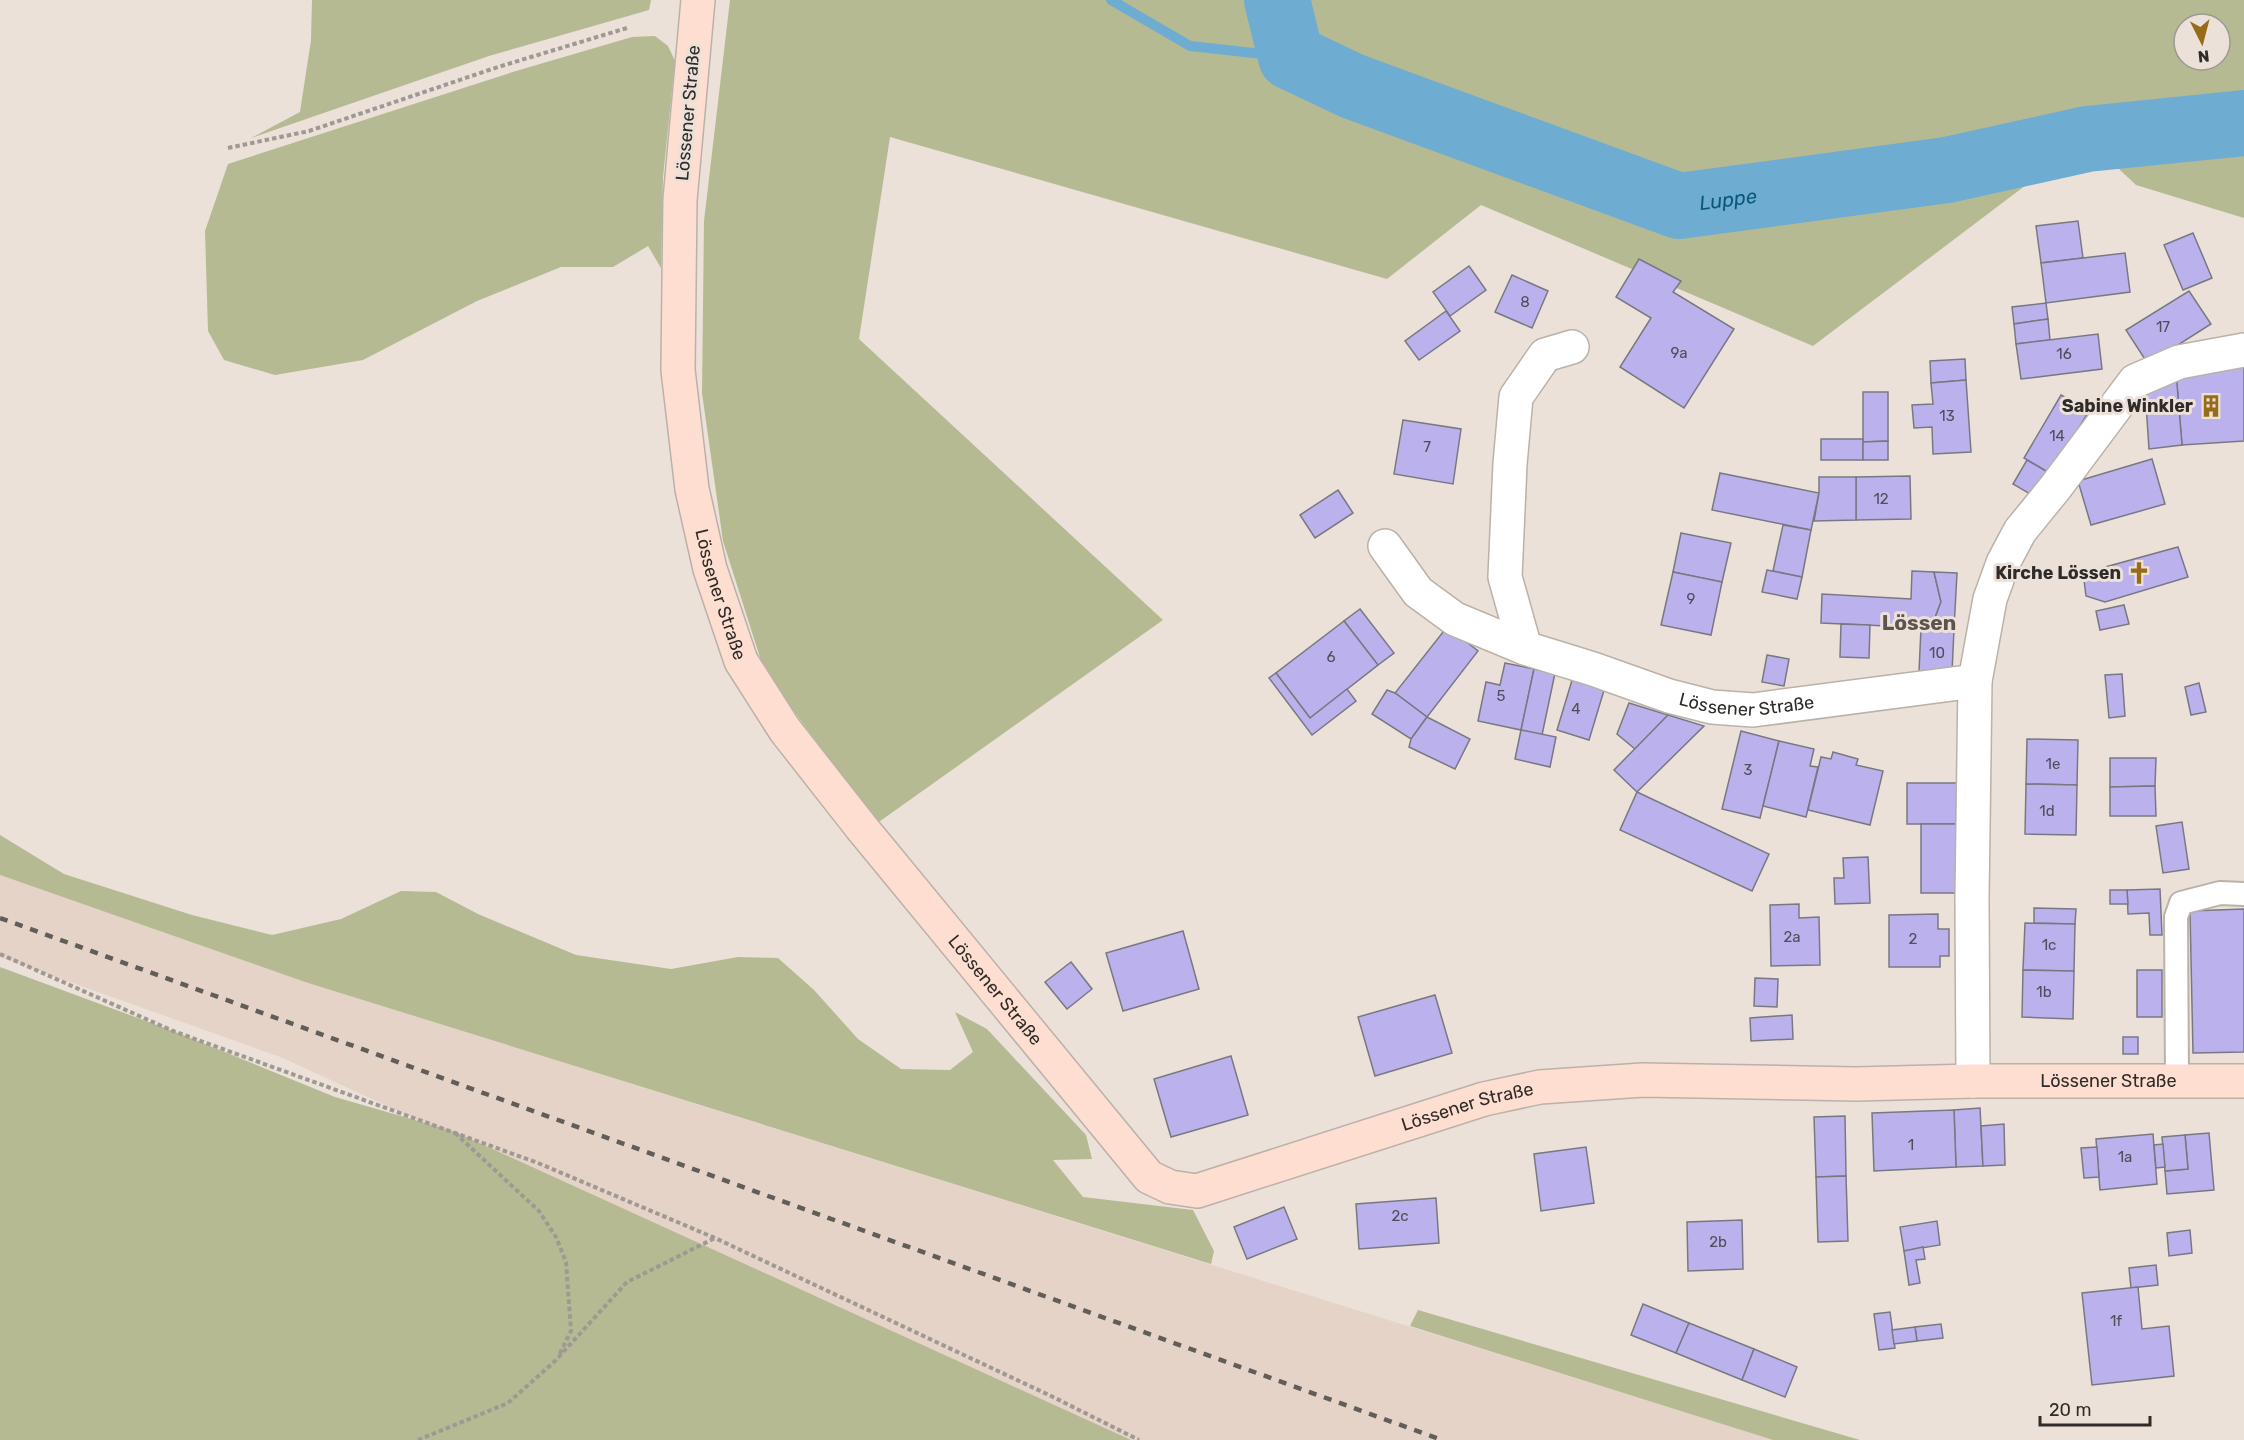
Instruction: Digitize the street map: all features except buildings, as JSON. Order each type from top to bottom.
[{"type":"street","name":"Lössener Straße","points":[[698,0],[680,200],[678,370],[692,489],[710,569],[741,661],[785,730],[861,827],[1149,1177],[1170,1186],[1197,1191],[1484,1099],[1540,1087],[1643,1080],[1856,1084],[1973,1081],[2244,1081]]},
{"type":"street","points":[[1525,648],[1505,577],[1510,464],[1516,397],[1545,355],[1572,347]]},
{"type":"street","points":[[1973,1081],[1975,681],[1990,599],[2003,563],[2020,531],[2135,381],[2179,362],[2244,350]]},
{"type":"street","name":"Lössener Straße","points":[[1384,546],[1418,592],[1455,619],[1525,648],[1669,696],[1712,707],[1753,710],[1975,681]]},
{"type":"lane","points":[[2177,1081],[2176,917],[2181,903],[2220,893],[2244,894]]},
{"type":"path","points":[[228,148],[309,131],[498,67],[627,28]]},
{"type":"path","points":[[0,954],[172,1031],[538,1163],[715,1238],[1049,1395],[1139,1440]]},
{"type":"path","points":[[453,1131],[538,1211],[556,1237],[566,1262],[571,1331],[555,1361]]},
{"type":"path","points":[[418,1440],[508,1403],[555,1361],[627,1282],[715,1238]]},
{"type":"shaded area","points":[[0,875],[305,982],[1773,1440],[1111,1440],[283,1058],[0,957]]},
{"type":"green space","points":[[312,0],[651,0],[649,10],[489,56],[251,138],[300,112],[311,40]]},
{"type":"green space","points":[[730,0],[2244,0],[2244,218],[2136,185],[2087,139],[1813,346],[1481,205],[1387,279],[890,137],[859,339],[1163,620],[876,824],[764,670],[723,541],[702,393],[704,221]]},
{"type":"green space","points":[[655,36],[668,46],[675,61],[663,177],[661,268],[648,246],[613,267],[561,267],[477,301],[363,360],[275,375],[224,360],[208,331],[205,231],[228,164],[516,71],[632,37]]},
{"type":"green space","points":[[0,835],[64,874],[192,915],[272,935],[341,919],[401,891],[436,892],[478,914],[576,955],[671,969],[738,957],[778,958],[814,990],[858,1039],[901,1069],[950,1070],[973,1052],[955,1012],[987,1029],[1086,1135],[1092,1159],[1053,1160],[1083,1197],[1193,1210],[1214,1251],[1211,1264],[305,982],[0,875]]},
{"type":"green space","points":[[0,967],[173,1031],[335,1097],[453,1131],[1131,1440],[0,1440]]},
{"type":"green space","points":[[1418,1310],[1860,1440],[1773,1440],[1410,1326]]},
{"type":"waterway","points":[[1111,0],[1190,46],[1291,57]]},
{"type":"waterway","name":"Luppe","points":[[1277,0],[1291,57],[1352,86],[1679,206],[1947,170],[2087,139],[2244,123]]},
{"type":"railway","points":[[0,918],[1442,1440]]},
{"type":"place","name":"Sabine Winkler","points":[[2211,406]]},
{"type":"place","name":"Kirche Lössen","points":[[2139,573]]},
{"type":"district","name":"Lössen","points":[[1919,622]]}]
